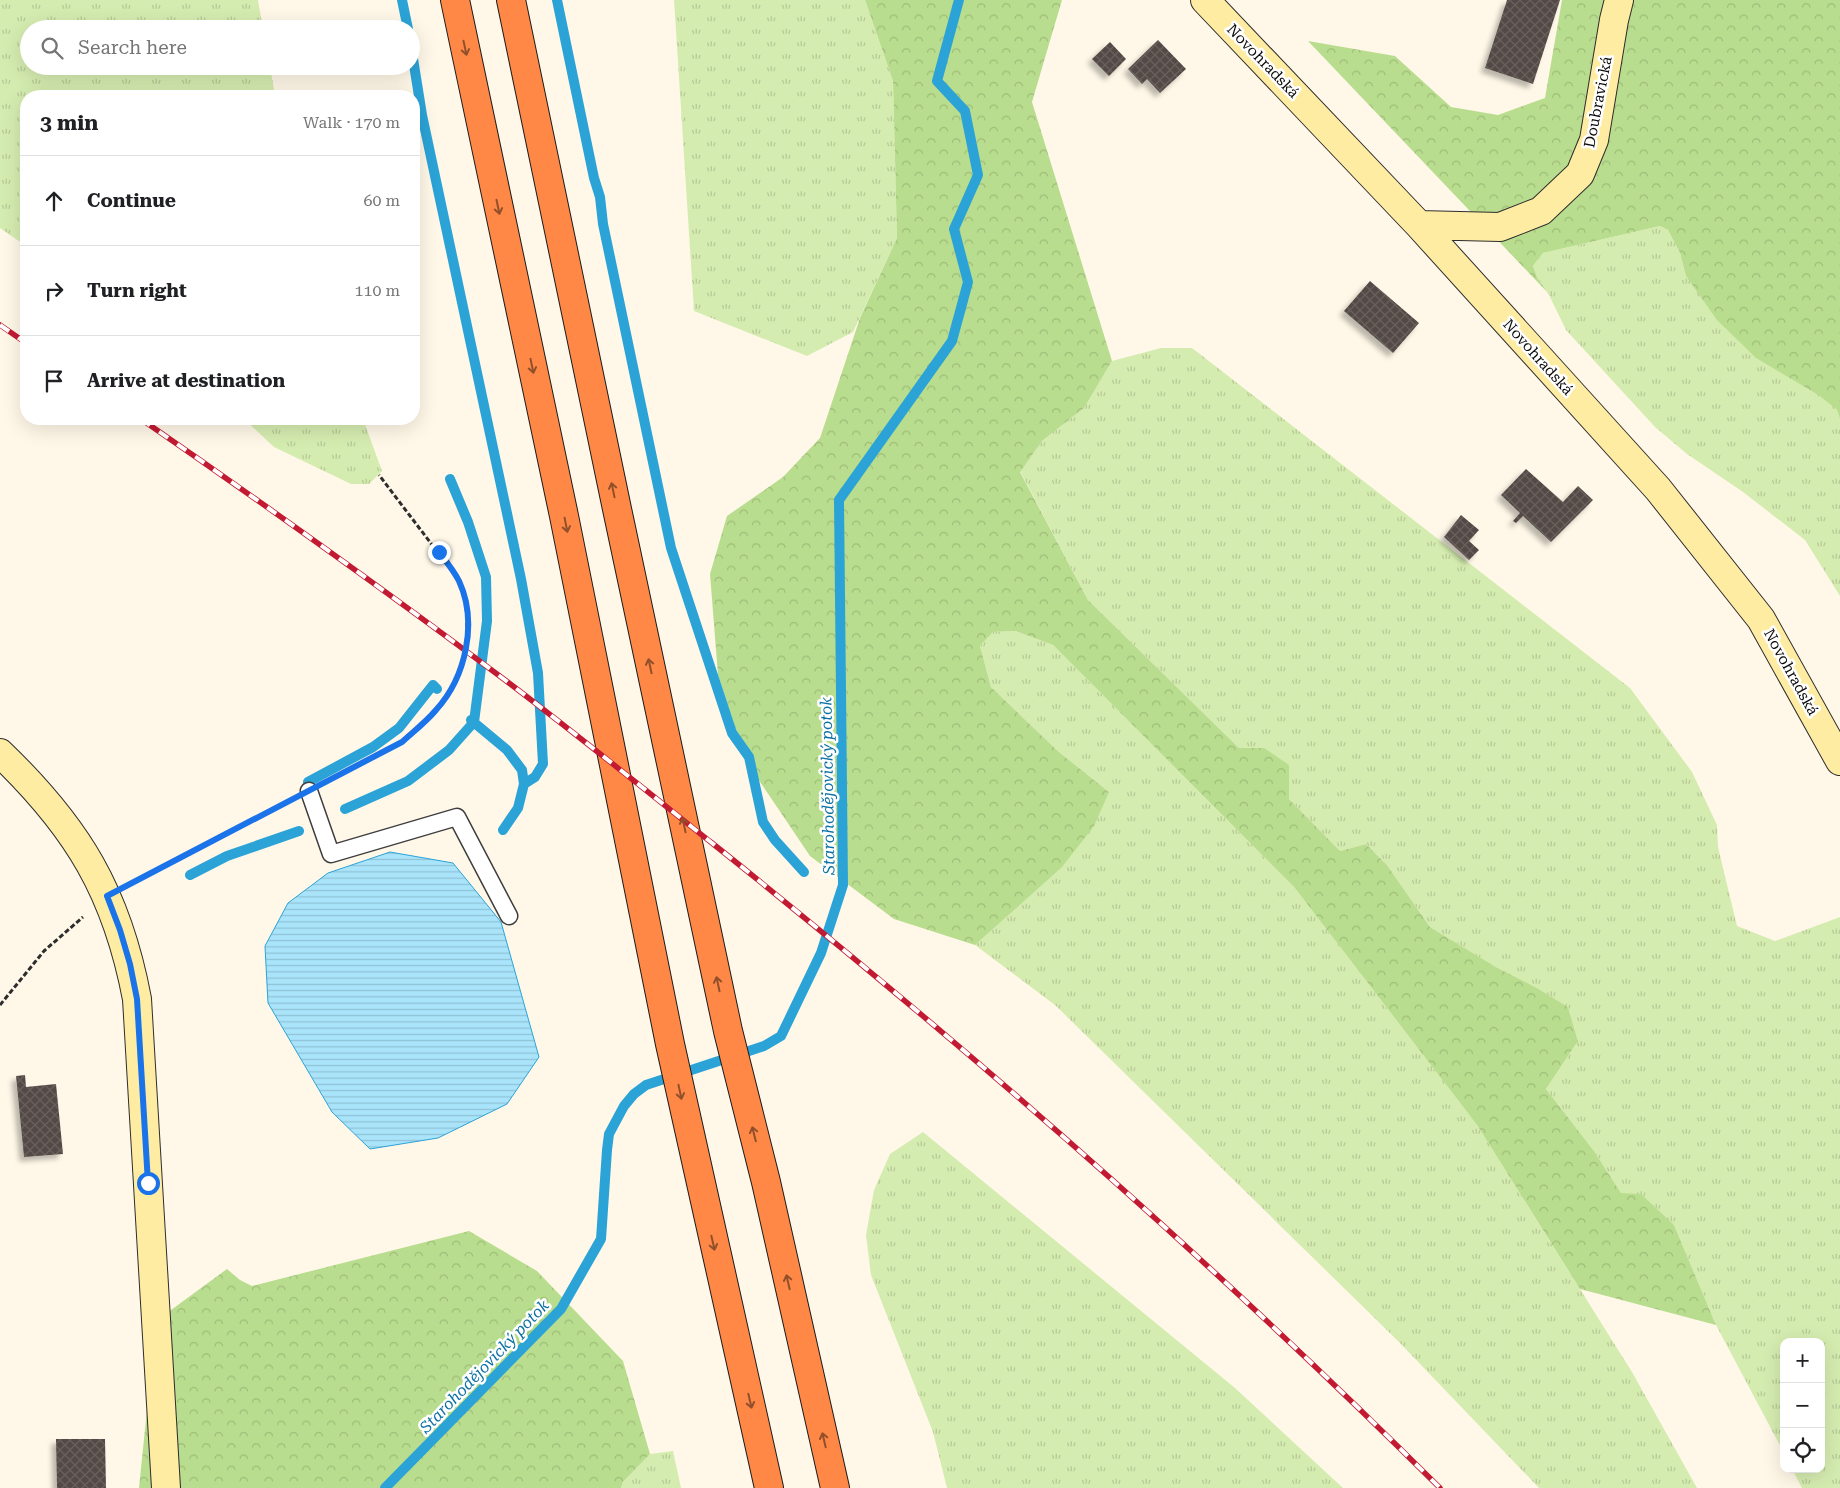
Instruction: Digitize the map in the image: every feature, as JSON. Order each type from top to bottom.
[{"type":"highway","points":[[455,0],[564,516],[670,1044],[770,1488]]},
{"type":"highway","points":[[511,0],[728,1031],[766,1182],[835,1488]]},
{"type":"street","name":"Novohradská","points":[[1205,0],[1419,225],[1658,489],[1761,619],[1836,753]]},
{"type":"street","name":"Doubravická","points":[[1419,225],[1500,228],[1542,211],[1580,174],[1594,140],[1619,0]]},
{"type":"street","points":[[0,753],[49,804],[72,833],[107,896],[130,964],[137,999],[166,1488]]},
{"type":"lane","points":[[308,791],[331,854],[457,817],[509,916]]},
{"type":"path","points":[[0,1005],[44,951],[107,896],[402,742],[437,710],[454,684],[465,654],[467,632],[466,601],[458,579],[379,476]]},
{"type":"green space","points":[[0,0],[258,0],[261,20],[20,20],[20,75],[272,75],[274,90],[20,90],[20,242],[0,228]]},
{"type":"green space","points":[[674,0],[865,0],[893,81],[897,238],[853,332],[807,356],[694,311]]},
{"type":"green space","points":[[865,0],[1062,0],[1032,102],[1112,361],[1084,408],[1042,441],[1020,472],[1088,600],[1239,748],[1264,748],[1289,765],[1289,799],[1340,851],[1366,844],[1387,865],[1430,927],[1496,967],[1537,988],[1568,1007],[1578,1041],[1546,1089],[1594,1151],[1621,1193],[1641,1194],[1674,1225],[1716,1325],[1580,1289],[1477,1125],[1294,887],[1053,645],[1015,631],[993,632],[980,646],[991,687],[1059,752],[1109,792],[1094,826],[1062,867],[975,945],[894,919],[810,856],[746,761],[718,675],[710,574],[727,516],[783,477],[820,438],[860,318],[897,238],[893,81]]},
{"type":"green space","points":[[1562,0],[1840,0],[1840,419],[1837,410],[1820,396],[1756,358],[1717,320],[1686,276],[1680,253],[1668,230],[1660,226],[1543,253],[1533,266],[1537,277],[1548,293],[1308,41],[1395,56],[1451,107],[1498,115],[1545,98]]},
{"type":"green space","points":[[1660,226],[1668,230],[1680,253],[1686,276],[1837,410],[1840,419],[1840,596],[1805,540],[1743,492],[1687,454],[1655,427],[1566,330],[1548,293],[1537,277],[1533,266],[1543,253]]},
{"type":"green space","points":[[1161,348],[1192,348],[1630,688],[1692,772],[1717,825],[1718,847],[1737,926],[1775,941],[1840,917],[1840,1488],[1802,1488],[1794,1473],[1825,1473],[1825,1338],[1780,1338],[1780,1445],[1716,1325],[1674,1225],[1621,1193],[1594,1151],[1546,1089],[1578,1041],[1568,1007],[1537,988],[1496,967],[1430,927],[1387,865],[1366,844],[1340,851],[1289,799],[1264,748],[1239,748],[1088,600],[1020,471],[1042,441],[1084,408],[1112,361]]},
{"type":"green space","points":[[250,425],[365,425],[382,471],[369,484],[351,484],[274,447]]},
{"type":"green space","points":[[1015,631],[1053,645],[1294,887],[1477,1125],[1632,1372],[1697,1488],[1539,1488],[1399,1342],[1055,1005],[975,945],[1009,914],[1109,792],[1059,752],[991,687],[980,646],[993,632]]},
{"type":"green space","points":[[923,1132],[1235,1388],[1343,1488],[947,1488],[933,1432],[871,1275],[866,1235],[874,1190],[890,1154]]},
{"type":"green space","points":[[469,1231],[537,1271],[623,1361],[650,1454],[623,1482],[621,1488],[139,1488],[156,1321],[227,1269],[240,1280],[252,1286]]},
{"type":"green space","points":[[673,1451],[681,1488],[621,1488],[623,1482],[650,1454]]},
{"type":"water","points":[[390,852],[453,863],[501,922],[539,1057],[507,1104],[438,1138],[370,1149],[332,1112],[268,1003],[265,946],[288,903],[328,873]]},
{"type":"building","points":[[1507,0],[1560,0],[1533,84],[1485,68]]},
{"type":"building","points":[[1158,40],[1186,69],[1160,93],[1147,79],[1142,84],[1128,69]]},
{"type":"building","points":[[1110,42],[1126,59],[1109,76],[1092,59]]},
{"type":"building","points":[[1370,281],[1419,323],[1393,353],[1344,311]]},
{"type":"building","points":[[1526,469],[1563,502],[1578,486],[1593,500],[1551,542],[1523,516],[1516,523],[1513,521],[1520,513],[1501,495]]},
{"type":"building","points":[[1461,515],[1479,530],[1469,541],[1479,550],[1469,560],[1444,537]]},
{"type":"building","points":[[25,1075],[26,1087],[56,1084],[63,1154],[24,1157],[16,1076]]},
{"type":"building","points":[[56,1439],[105,1439],[106,1488],[57,1488]]},
{"type":"waterway","points":[[402,0],[406,20]]},
{"type":"waterway","points":[[557,0],[594,178],[600,197],[603,224],[671,548],[732,733],[749,757],[763,822],[775,840],[804,872]]},
{"type":"waterway","name":"Starohodějovický potok","points":[[385,1488],[561,1309],[601,1239],[609,1134],[624,1106],[634,1094],[646,1085],[764,1046],[781,1036],[821,953],[843,885],[839,500],[952,341],[968,282],[954,229],[978,175],[965,111],[937,81],[959,0]]},
{"type":"waterway","points":[[416,75],[418,90]]},
{"type":"waterway","points":[[420,102],[521,579],[538,673],[543,764],[535,777],[524,784],[518,808],[503,830]]},
{"type":"waterway","points":[[345,809],[408,781],[449,750],[474,722],[487,621],[486,577],[468,522],[450,479]]},
{"type":"waterway","points":[[308,782],[373,747],[399,728],[433,685],[437,689]]},
{"type":"waterway","points":[[471,720],[507,750],[522,770],[524,784]]},
{"type":"waterway","points":[[190,875],[227,856],[299,831]]},
{"type":"railway","points":[[0,325],[20,339]]},
{"type":"railway","points":[[150,425],[324,548],[505,680],[806,919],[993,1075],[1085,1155],[1265,1319],[1440,1488]]},
{"type":"route","points":[[148,1183],[137,999],[130,964],[107,896],[402,742],[437,710],[454,684],[465,654],[467,632],[466,601],[458,579],[439,552]]}]
